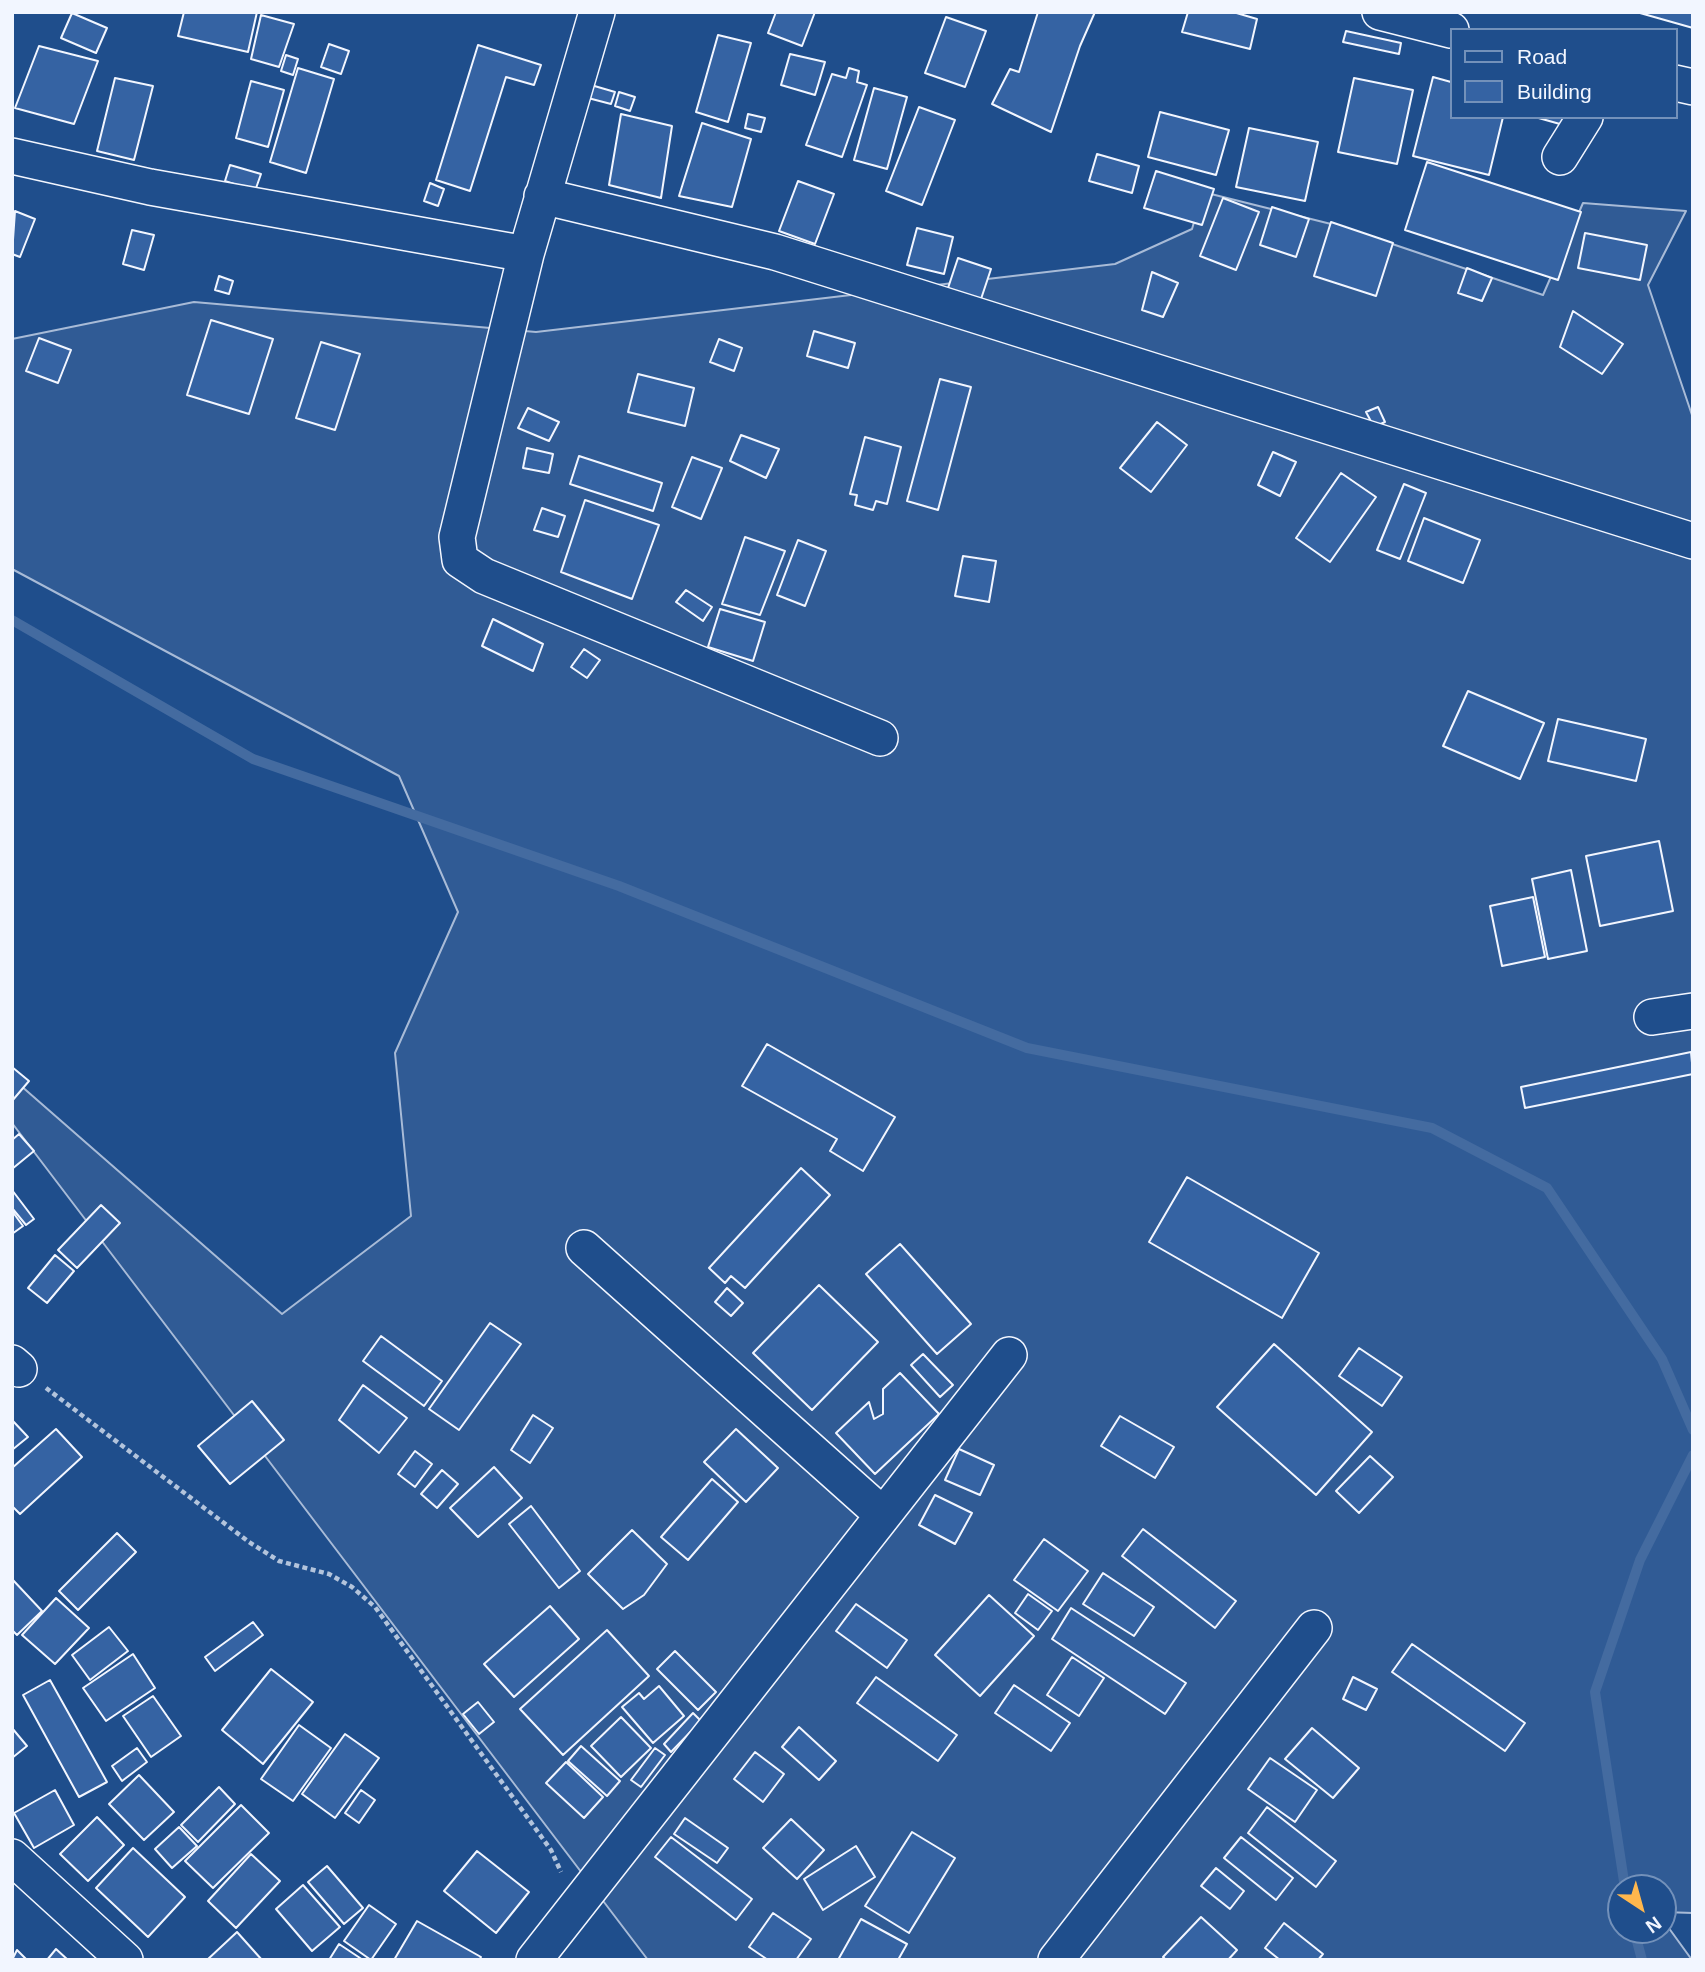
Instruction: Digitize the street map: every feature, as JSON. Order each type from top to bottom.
[{"type":"street","points":[[597,12],[526,254],[457,537],[460,560],[484,576],[880,738]]},
{"type":"street","points":[[1380,12],[1450,30]]},
{"type":"street","points":[[1560,157],[1584,119]]},
{"type":"street","points":[[12,156],[150,187],[526,254]]},
{"type":"street","points":[[542,196],[775,252],[1693,541]]},
{"type":"street","points":[[1652,1017],[1693,1010]]},
{"type":"street","points":[[584,1248],[883,1515]]},
{"type":"street","points":[[534,1960],[1009,1355]]},
{"type":"street","points":[[1056,1960],[1314,1628]]},
{"type":"street","points":[[12,1857],[125,1960]]},
{"type":"path","points":[[16,1366],[249,1542],[279,1561],[329,1574],[352,1587],[375,1607],[551,1850],[561,1871],[567,1915]]},
{"type":"shaded area","points":[[1203,192],[1339,226],[1543,295],[1583,203],[1686,211],[1648,285],[1693,418],[1693,1913],[1677,1912],[1677,1874],[1607,1874],[1607,1944],[1677,1944],[1677,1939],[1692,1960],[648,1960],[12,1123],[12,1078],[282,1314],[411,1216],[395,1053],[458,912],[399,776],[12,569],[12,339],[194,302],[536,332],[1115,264],[1192,229]]},
{"type":"building","points":[[184,12],[257,12],[248,52],[178,36]]},
{"type":"building","points":[[776,12],[815,12],[802,46],[768,33]]},
{"type":"building","points":[[1038,12],[1095,12],[1080,46],[1051,132],[992,104],[1010,69],[1019,72]]},
{"type":"building","points":[[1188,12],[1233,12],[1257,19],[1250,49],[1182,32]]},
{"type":"building","points":[[1693,12],[1693,28],[1640,13]]},
{"type":"building","points":[[72,13],[107,28],[96,53],[61,38]]},
{"type":"building","points":[[261,15],[294,24],[279,67],[251,59]]},
{"type":"building","points":[[946,17],[986,31],[965,87],[925,73]]},
{"type":"building","points":[[1346,31],[1401,43],[1399,54],[1343,42]]},
{"type":"building","points":[[718,35],[751,43],[728,122],[696,112]]},
{"type":"building","points":[[329,44],[349,51],[341,74],[321,67]]},
{"type":"building","points":[[478,45],[541,65],[534,85],[506,77],[470,191],[436,180]]},
{"type":"building","points":[[39,46],[98,61],[74,124],[15,108]]},
{"type":"building","points":[[790,54],[825,62],[815,95],[781,85]]},
{"type":"building","points":[[286,55],[298,59],[293,75],[281,71]]},
{"type":"building","points":[[298,68],[334,79],[306,173],[270,162]]},
{"type":"building","points":[[849,68],[859,71],[857,82],[867,85],[842,157],[806,145],[832,74],[846,78]]},
{"type":"building","points":[[1433,77],[1450,82],[1450,119],[1503,119],[1489,175],[1413,156]]},
{"type":"building","points":[[115,78],[153,86],[134,160],[97,151]]},
{"type":"building","points":[[1354,78],[1413,90],[1397,164],[1338,152]]},
{"type":"building","points":[[251,81],[284,90],[268,147],[236,138]]},
{"type":"building","points":[[591,85],[615,92],[611,104],[588,98]]},
{"type":"building","points":[[874,88],[907,97],[887,169],[854,160]]},
{"type":"building","points":[[619,92],[635,97],[630,111],[615,106]]},
{"type":"building","points":[[919,107],[955,120],[922,205],[886,191]]},
{"type":"building","points":[[1160,112],[1229,130],[1216,175],[1148,157]]},
{"type":"building","points":[[621,114],[672,126],[661,198],[609,185]]},
{"type":"building","points":[[748,114],[765,118],[761,132],[745,128]]},
{"type":"building","points":[[1542,119],[1569,119],[1567,126]]},
{"type":"building","points":[[702,123],[751,139],[732,207],[679,196]]},
{"type":"building","points":[[1249,128],[1318,142],[1305,201],[1236,187]]},
{"type":"building","points":[[1097,154],[1139,166],[1132,193],[1089,181]]},
{"type":"building","points":[[1427,162],[1581,212],[1558,280],[1405,230]]},
{"type":"building","points":[[230,165],[261,174],[255,191],[225,181]]},
{"type":"building","points":[[1156,171],[1214,189],[1202,225],[1144,208]]},
{"type":"building","points":[[798,181],[834,194],[815,244],[779,231]]},
{"type":"building","points":[[430,183],[444,189],[438,206],[424,201]]},
{"type":"building","points":[[1223,198],[1259,212],[1236,270],[1200,256]]},
{"type":"building","points":[[1272,207],[1309,219],[1296,257],[1260,245]]},
{"type":"building","points":[[15,211],[35,219],[20,257],[12,254]]},
{"type":"building","points":[[1331,222],[1393,243],[1376,296],[1314,276]]},
{"type":"building","points":[[917,228],[953,237],[944,274],[907,265]]},
{"type":"building","points":[[132,230],[154,235],[144,270],[123,264]]},
{"type":"building","points":[[1585,233],[1647,245],[1640,280],[1578,268]]},
{"type":"building","points":[[958,258],[991,269],[978,308],[945,297]]},
{"type":"building","points":[[1467,268],[1492,278],[1482,301],[1458,293]]},
{"type":"building","points":[[1152,272],[1178,283],[1163,317],[1142,310]]},
{"type":"building","points":[[219,276],[233,281],[229,294],[215,290]]},
{"type":"building","points":[[1573,311],[1623,344],[1602,374],[1560,347]]},
{"type":"building","points":[[211,320],[273,339],[249,414],[187,395]]},
{"type":"building","points":[[814,331],[855,343],[848,368],[807,356]]},
{"type":"building","points":[[39,338],[71,350],[58,383],[26,371]]},
{"type":"building","points":[[719,339],[742,348],[734,371],[710,362]]},
{"type":"building","points":[[321,342],[360,354],[335,430],[296,418]]},
{"type":"building","points":[[638,374],[694,388],[685,426],[628,412]]},
{"type":"building","points":[[940,379],[971,387],[938,510],[907,501]]},
{"type":"building","points":[[1378,407],[1385,422],[1374,427],[1366,412]]},
{"type":"building","points":[[528,408],[559,422],[549,441],[518,428]]},
{"type":"building","points":[[1157,422],[1187,445],[1151,492],[1120,468]]},
{"type":"building","points":[[741,435],[779,449],[766,478],[730,461]]},
{"type":"building","points":[[865,437],[901,447],[887,504],[876,501],[873,510],[855,505],[857,495],[850,494]]},
{"type":"building","points":[[527,448],[553,454],[549,473],[523,468]]},
{"type":"building","points":[[1273,452],[1296,462],[1280,496],[1258,485]]},
{"type":"building","points":[[579,456],[662,483],[653,511],[570,484]]},
{"type":"building","points":[[692,457],[722,468],[701,519],[672,507]]},
{"type":"building","points":[[1341,473],[1376,497],[1330,562],[1296,538]]},
{"type":"building","points":[[1404,484],[1426,493],[1400,559],[1377,550]]},
{"type":"building","points":[[585,500],[659,525],[632,599],[561,572]]},
{"type":"building","points":[[542,508],[565,516],[558,537],[534,530]]},
{"type":"building","points":[[1424,518],[1480,540],[1463,583],[1408,561]]},
{"type":"building","points":[[745,537],[785,551],[760,615],[722,604]]},
{"type":"building","points":[[798,540],[826,551],[805,606],[777,595]]},
{"type":"building","points":[[963,556],[996,561],[989,602],[955,596]]},
{"type":"building","points":[[686,590],[712,607],[703,621],[676,602]]},
{"type":"building","points":[[720,609],[765,622],[753,661],[708,647]]},
{"type":"building","points":[[493,619],[543,644],[533,671],[482,646]]},
{"type":"building","points":[[584,649],[600,660],[587,678],[571,667]]},
{"type":"building","points":[[1468,691],[1544,723],[1520,779],[1443,746]]},
{"type":"building","points":[[1558,719],[1646,739],[1636,781],[1548,761]]},
{"type":"building","points":[[1659,841],[1673,911],[1600,926],[1586,856]]},
{"type":"building","points":[[1571,870],[1587,951],[1548,959],[1532,879]]},
{"type":"building","points":[[1533,897],[1545,957],[1502,966],[1490,906]]},
{"type":"building","points":[[767,1044],[895,1117],[863,1171],[830,1151],[837,1139],[742,1086]]},
{"type":"building","points":[[1691,1052],[1693,1074],[1525,1108],[1521,1087]]},
{"type":"building","points":[[12,1067],[29,1081],[12,1101]]},
{"type":"building","points":[[19,1134],[34,1151],[12,1169],[12,1140]]},
{"type":"building","points":[[801,1168],[830,1195],[745,1288],[731,1276],[725,1283],[709,1268]]},
{"type":"building","points":[[1187,1177],[1319,1253],[1282,1318],[1149,1242]]},
{"type":"building","points":[[12,1190],[34,1219],[26,1225],[12,1208]]},
{"type":"building","points":[[101,1205],[120,1223],[77,1268],[58,1250]]},
{"type":"building","points":[[12,1211],[23,1226],[12,1234]]},
{"type":"building","points":[[900,1244],[971,1324],[937,1354],[866,1274]]},
{"type":"building","points":[[55,1255],[74,1271],[47,1303],[28,1288]]},
{"type":"building","points":[[819,1285],[878,1342],[812,1410],[753,1353]]},
{"type":"building","points":[[727,1288],[743,1303],[731,1316],[715,1302]]},
{"type":"building","points":[[490,1323],[521,1344],[459,1430],[429,1409]]},
{"type":"building","points":[[381,1336],[442,1381],[424,1406],[363,1361]]},
{"type":"building","points":[[1274,1344],[1372,1432],[1316,1495],[1217,1407]]},
{"type":"building","points":[[1359,1348],[1402,1377],[1382,1406],[1339,1376]]},
{"type":"building","points":[[923,1354],[953,1385],[940,1397],[911,1365]]},
{"type":"building","points":[[900,1373],[939,1414],[875,1474],[836,1433],[869,1402],[874,1419],[883,1414],[883,1389]]},
{"type":"building","points":[[363,1385],[407,1418],[379,1453],[339,1420]]},
{"type":"building","points":[[252,1401],[284,1440],[230,1484],[198,1446]]},
{"type":"building","points":[[533,1415],[553,1428],[530,1463],[511,1450]]},
{"type":"building","points":[[1120,1416],[1174,1447],[1155,1478],[1101,1446]]},
{"type":"building","points":[[12,1420],[28,1437],[12,1450]]},
{"type":"building","points":[[56,1429],[82,1457],[20,1514],[12,1506],[12,1468]]},
{"type":"building","points":[[736,1429],[778,1468],[746,1502],[704,1462]]},
{"type":"building","points":[[959,1449],[994,1465],[980,1495],[945,1480]]},
{"type":"building","points":[[415,1451],[432,1464],[415,1487],[398,1474]]},
{"type":"building","points":[[1370,1456],[1393,1477],[1359,1513],[1336,1491]]},
{"type":"building","points":[[494,1467],[522,1498],[478,1537],[450,1508]]},
{"type":"building","points":[[442,1470],[458,1484],[437,1508],[421,1494]]},
{"type":"building","points":[[712,1479],[738,1502],[688,1560],[661,1537]]},
{"type":"building","points":[[935,1495],[972,1513],[955,1544],[919,1525]]},
{"type":"building","points":[[531,1506],[580,1571],[559,1588],[509,1524]]},
{"type":"building","points":[[1143,1529],[1236,1601],[1215,1628],[1122,1556]]},
{"type":"building","points":[[632,1530],[667,1564],[644,1595],[623,1609],[588,1574]]},
{"type":"building","points":[[117,1533],[136,1552],[78,1610],[59,1591]]},
{"type":"building","points":[[1044,1539],[1088,1571],[1058,1611],[1014,1580]]},
{"type":"building","points":[[1103,1573],[1154,1607],[1134,1636],[1083,1604]]},
{"type":"building","points":[[12,1579],[42,1611],[17,1635],[12,1630]]},
{"type":"building","points":[[1028,1594],[1052,1611],[1038,1630],[1015,1613]]},
{"type":"building","points":[[989,1595],[1034,1636],[980,1696],[935,1655]]},
{"type":"building","points":[[56,1598],[89,1628],[55,1664],[22,1635]]},
{"type":"building","points":[[856,1604],[907,1640],[887,1668],[836,1631]]},
{"type":"building","points":[[550,1606],[579,1639],[514,1697],[484,1664]]},
{"type":"building","points":[[1071,1608],[1186,1683],[1165,1714],[1052,1639]]},
{"type":"building","points":[[253,1622],[263,1635],[215,1671],[205,1657]]},
{"type":"building","points":[[109,1627],[128,1651],[90,1680],[72,1655]]},
{"type":"building","points":[[607,1630],[649,1676],[563,1755],[520,1709]]},
{"type":"building","points":[[1412,1644],[1525,1723],[1505,1751],[1392,1672]]},
{"type":"building","points":[[675,1651],[716,1692],[698,1710],[657,1669]]},
{"type":"building","points":[[133,1654],[155,1688],[106,1721],[83,1688]]},
{"type":"building","points":[[1072,1657],[1104,1678],[1079,1716],[1047,1695]]},
{"type":"building","points":[[271,1669],[313,1702],[263,1764],[222,1730]]},
{"type":"building","points":[[876,1677],[957,1735],[938,1761],[857,1703]]},
{"type":"building","points":[[1353,1677],[1377,1689],[1366,1710],[1343,1699]]},
{"type":"building","points":[[50,1680],[107,1782],[79,1797],[23,1695]]},
{"type":"building","points":[[1014,1685],[1070,1723],[1051,1751],[995,1713]]},
{"type":"building","points":[[659,1686],[684,1716],[653,1743],[622,1707],[639,1693],[644,1699]]},
{"type":"building","points":[[153,1696],[181,1736],[151,1757],[123,1716]]},
{"type":"building","points":[[478,1702],[494,1722],[479,1734],[463,1714]]},
{"type":"building","points":[[693,1713],[701,1721],[671,1752],[664,1744]]},
{"type":"building","points":[[621,1717],[651,1748],[621,1777],[591,1746]]},
{"type":"building","points":[[299,1725],[331,1748],[293,1801],[261,1779]]},
{"type":"building","points":[[799,1727],[836,1761],[819,1780],[782,1747]]},
{"type":"building","points":[[12,1728],[27,1746],[12,1758]]},
{"type":"building","points":[[1312,1728],[1359,1768],[1333,1798],[1285,1759]]},
{"type":"building","points":[[345,1734],[379,1758],[335,1818],[302,1794]]},
{"type":"building","points":[[581,1746],[620,1781],[607,1796],[568,1761]]},
{"type":"building","points":[[137,1748],[147,1762],[122,1781],[112,1766]]},
{"type":"building","points":[[655,1748],[665,1755],[641,1787],[631,1780]]},
{"type":"building","points":[[755,1752],[784,1774],[763,1802],[734,1779]]},
{"type":"building","points":[[1270,1758],[1317,1790],[1295,1822],[1248,1789]]},
{"type":"building","points":[[566,1762],[603,1797],[584,1818],[546,1783]]},
{"type":"building","points":[[139,1775],[174,1812],[144,1840],[109,1804]]},
{"type":"building","points":[[219,1787],[235,1804],[198,1842],[181,1825]]},
{"type":"building","points":[[55,1790],[74,1825],[34,1848],[14,1813]]},
{"type":"building","points":[[361,1790],[375,1800],[359,1823],[345,1813]]},
{"type":"building","points":[[241,1805],[269,1833],[213,1888],[185,1861]]},
{"type":"building","points":[[1267,1807],[1336,1861],[1316,1887],[1248,1833]]},
{"type":"building","points":[[97,1817],[124,1845],[88,1881],[60,1854]]},
{"type":"building","points":[[685,1818],[728,1848],[717,1863],[674,1834]]},
{"type":"building","points":[[791,1819],[824,1850],[797,1879],[763,1848]]},
{"type":"building","points":[[179,1827],[197,1846],[172,1868],[155,1849]]},
{"type":"building","points":[[912,1832],[955,1858],[909,1933],[865,1906]]},
{"type":"building","points":[[671,1837],[752,1899],[736,1920],[655,1857]]},
{"type":"building","points":[[1241,1837],[1293,1878],[1276,1900],[1224,1858]]},
{"type":"building","points":[[856,1846],[875,1877],[823,1910],[804,1879]]},
{"type":"building","points":[[133,1848],[185,1897],[148,1937],[96,1888]]},
{"type":"building","points":[[477,1851],[529,1892],[496,1933],[444,1891]]},
{"type":"building","points":[[251,1854],[280,1881],[236,1928],[208,1901]]},
{"type":"building","points":[[327,1866],[363,1908],[344,1924],[308,1882]]},
{"type":"building","points":[[1216,1868],[1244,1891],[1230,1909],[1201,1886]]},
{"type":"building","points":[[303,1885],[340,1927],[312,1951],[276,1909]]},
{"type":"building","points":[[369,1905],[396,1924],[371,1960],[344,1941]]},
{"type":"building","points":[[773,1913],[811,1939],[796,1960],[768,1960],[749,1947]]},
{"type":"building","points":[[1201,1917],[1237,1950],[1228,1960],[1166,1960],[1163,1957]]},
{"type":"building","points":[[861,1919],[907,1944],[898,1960],[838,1960]]},
{"type":"building","points":[[417,1921],[481,1957],[479,1960],[394,1960]]},
{"type":"building","points":[[1284,1923],[1323,1954],[1318,1960],[1280,1960],[1265,1948]]},
{"type":"building","points":[[237,1932],[262,1960],[207,1960]]},
{"type":"building","points":[[339,1944],[363,1960],[329,1960]]},
{"type":"building","points":[[56,1949],[68,1960],[47,1960]]},
{"type":"building","points":[[17,1950],[27,1960],[12,1960]]},
{"type":"waterway","points":[[12,620],[253,759],[619,886],[1027,1048],[1432,1128],[1547,1188],[1662,1359],[1693,1430]]},
{"type":"waterway","points":[[1623,1874],[1595,1692],[1640,1560],[1693,1455]]},
{"type":"waterway","points":[[1638,1944],[1642,1960]]}]
